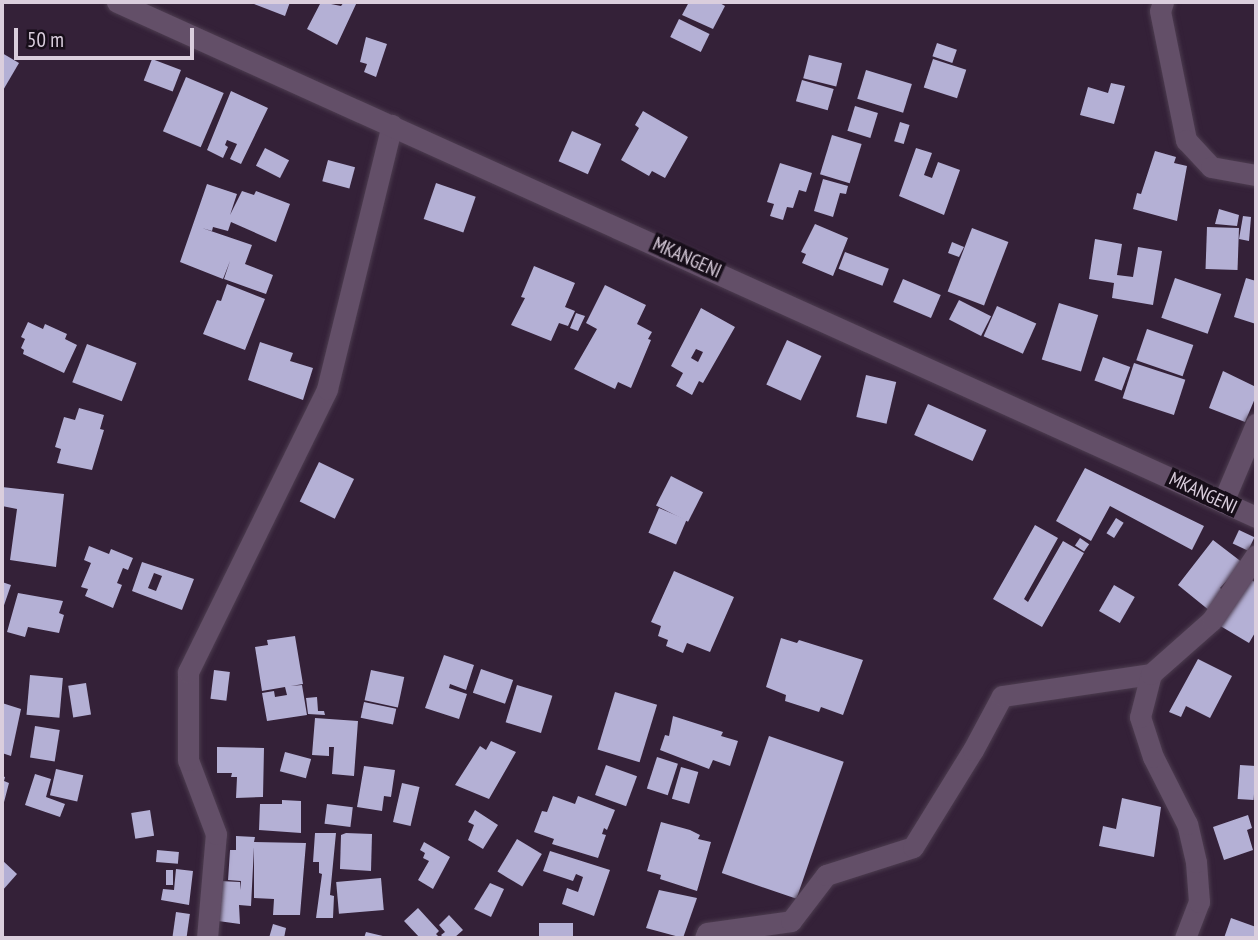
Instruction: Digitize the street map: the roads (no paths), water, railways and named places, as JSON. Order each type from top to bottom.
[{"type":"street","name":"MKANGENI","points":[[117,2],[1256,517]]},
{"type":"street","points":[[1163,2],[1160,11],[1186,139],[1211,167],[1256,175]]},
{"type":"street","points":[[207,938],[216,834],[188,760],[188,672],[327,389],[392,125]]},
{"type":"street","points":[[1223,502],[1256,424]]},
{"type":"street","points":[[705,938],[707,933],[791,920],[826,875],[914,847],[973,750],[1002,696],[1151,674],[1212,620],[1256,555]]},
{"type":"street","points":[[1151,674],[1140,718],[1153,757],[1187,824],[1195,862],[1199,902],[1185,938]]}]
